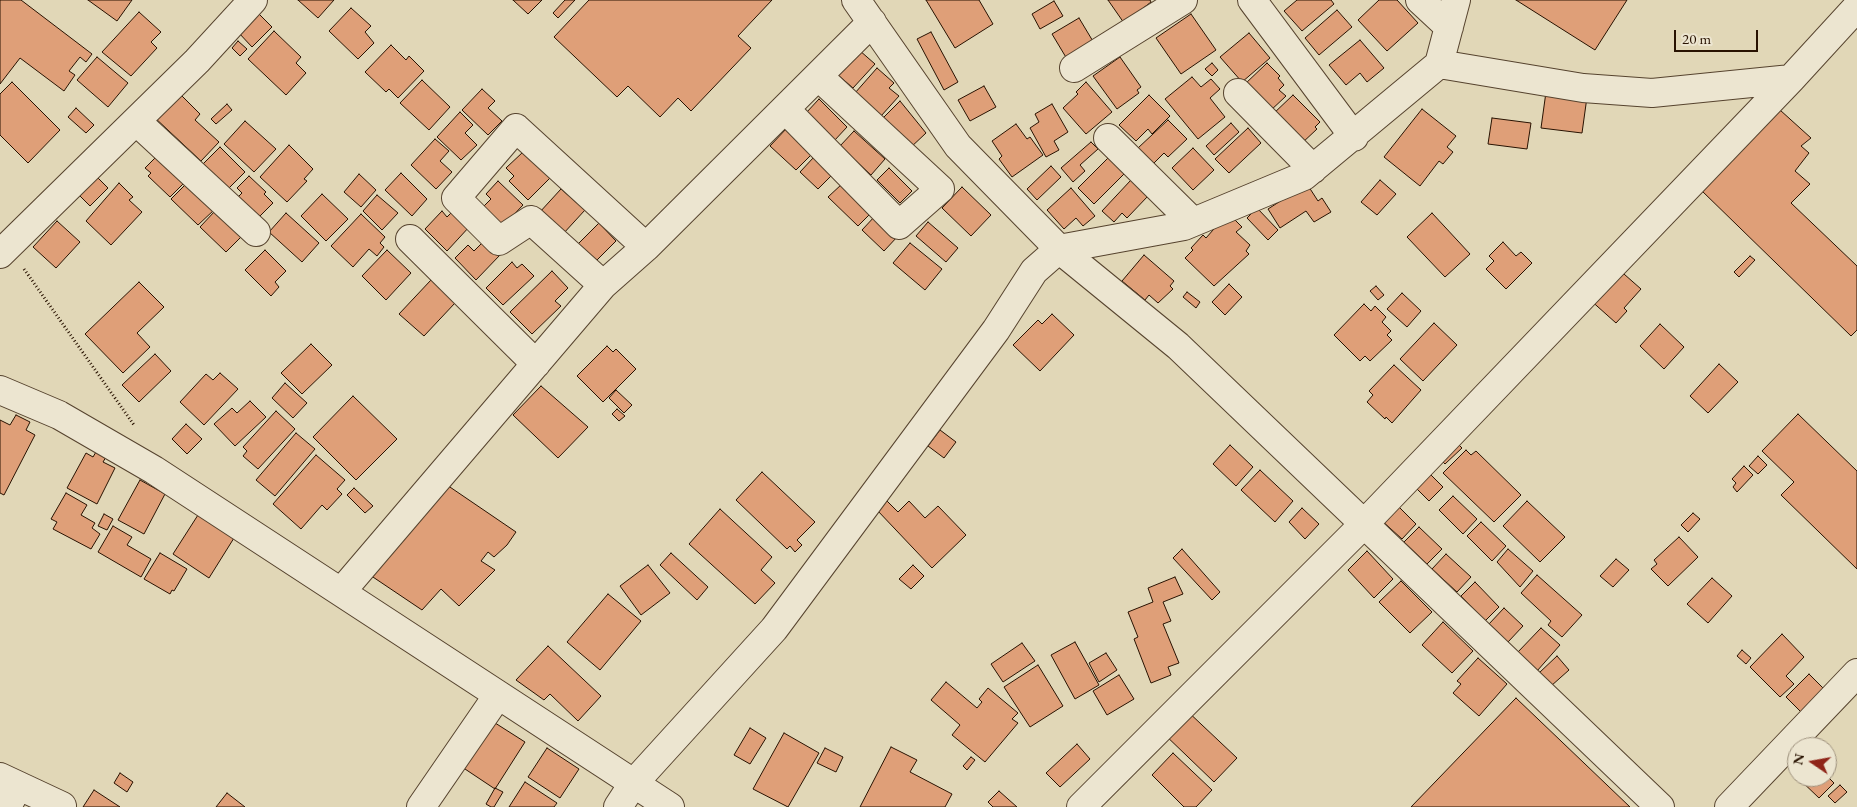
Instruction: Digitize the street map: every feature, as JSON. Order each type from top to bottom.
[{"type":"street","points":[[4,250],[198,61],[252,0]]},
{"type":"street","points":[[856,0],[958,146],[1059,249],[1178,346],[1660,807]]},
{"type":"street","points":[[1074,68],[1183,0]]},
{"type":"street","points":[[1252,0],[1354,137]]},
{"type":"street","points":[[1420,0],[1449,27]]},
{"type":"street","points":[[618,807],[633,784],[774,629],[996,330],[1034,271],[1059,249],[1184,226],[1304,176],[1314,170],[1439,64],[1456,0]]},
{"type":"street","points":[[1081,807],[1363,525],[1857,7]]},
{"type":"street","points":[[341,592],[603,285],[646,247],[872,22]]},
{"type":"street","points":[[1439,64],[1583,88],[1652,93],[1791,78]]},
{"type":"street","points":[[785,109],[899,225],[940,189],[818,76]]},
{"type":"street","points":[[1238,93],[1314,170]]},
{"type":"street","points":[[136,121],[256,232]]},
{"type":"street","points":[[603,285],[531,220],[499,241],[456,198],[516,128],[646,247]]},
{"type":"street","points":[[1108,138],[1193,222]]},
{"type":"street","points":[[410,238],[536,364]]},
{"type":"street","points":[[0,390],[59,415],[154,470],[670,807]]},
{"type":"street","points":[[1729,807],[1857,673]]},
{"type":"street","points":[[421,807],[498,695]]},
{"type":"street","points":[[8,790],[62,806]]},
{"type":"path","points":[[4,250],[134,426]]},
{"type":"building","points":[[0,0],[21,0],[92,54],[86,62],[80,57],[69,71],[75,75],[64,91],[20,58],[0,84]]},
{"type":"building","points":[[88,0],[132,0],[117,21]]},
{"type":"building","points":[[298,0],[334,0],[318,18]]},
{"type":"building","points":[[513,0],[542,0],[528,14]]},
{"type":"building","points":[[565,0],[575,0],[558,18],[553,13]]},
{"type":"building","points":[[589,0],[772,0],[738,36],[751,48],[691,111],[678,98],[660,117],[628,86],[617,97],[554,37]]},
{"type":"building","points":[[926,0],[979,0],[993,24],[955,48]]},
{"type":"building","points":[[1108,0],[1150,0],[1151,2],[1124,23]]},
{"type":"building","points":[[1297,0],[1331,0],[1334,4],[1302,31],[1284,11]]},
{"type":"building","points":[[1379,0],[1397,0],[1418,23],[1387,51],[1358,20]]},
{"type":"building","points":[[1516,0],[1627,0],[1595,50]]},
{"type":"building","points":[[1054,1],[1063,16],[1040,29],[1032,14]]},
{"type":"building","points":[[351,8],[371,26],[365,32],[374,43],[358,59],[329,31]]},
{"type":"building","points":[[1337,10],[1352,27],[1319,55],[1305,38]]},
{"type":"building","points":[[139,12],[161,32],[151,42],[157,48],[131,76],[102,52]]},
{"type":"building","points":[[257,12],[272,27],[252,47],[238,32]]},
{"type":"building","points":[[1191,14],[1216,50],[1181,74],[1156,38]]},
{"type":"building","points":[[1079,18],[1097,48],[1070,64],[1052,34]]},
{"type":"building","points":[[274,31],[301,57],[296,63],[306,73],[286,95],[248,59]]},
{"type":"building","points":[[931,32],[958,82],[944,90],[917,39]]},
{"type":"building","points":[[1249,33],[1270,58],[1242,82],[1220,57]]},
{"type":"building","points":[[1360,40],[1384,68],[1367,82],[1360,73],[1346,85],[1329,65]]},
{"type":"building","points":[[238,41],[247,49],[240,56],[232,48]]},
{"type":"building","points":[[391,45],[406,60],[409,56],[424,71],[398,98],[389,89],[386,92],[365,72]]},
{"type":"building","points":[[859,50],[875,64],[853,88],[838,75]]},
{"type":"building","points":[[97,57],[128,83],[108,107],[77,80]]},
{"type":"building","points":[[1120,57],[1141,87],[1137,90],[1139,93],[1117,109],[1093,76]]},
{"type":"building","points":[[1212,63],[1218,70],[1212,76],[1205,69]]},
{"type":"building","points":[[1267,63],[1280,76],[1278,78],[1284,85],[1279,90],[1286,96],[1269,112],[1244,85]]},
{"type":"building","points":[[877,68],[894,83],[889,88],[899,96],[881,116],[855,93]]},
{"type":"building","points":[[1192,77],[1201,87],[1211,79],[1220,89],[1210,98],[1225,117],[1198,139],[1165,99]]},
{"type":"building","points":[[422,80],[450,107],[429,130],[400,103]]},
{"type":"building","points":[[12,82],[60,130],[28,163],[0,135],[0,94]]},
{"type":"building","points":[[1086,82],[1112,112],[1086,134],[1063,108],[1078,94],[1076,92]]},
{"type":"building","points":[[984,86],[996,107],[970,121],[958,100]]},
{"type":"building","points":[[482,89],[495,101],[488,108],[502,121],[488,135],[462,110]]},
{"type":"building","points":[[177,91],[200,114],[195,120],[219,142],[201,161],[153,116]]},
{"type":"building","points":[[1546,92],[1587,97],[1582,133],[1541,128]]},
{"type":"building","points":[[1149,95],[1170,116],[1152,134],[1148,129],[1136,141],[1119,125]]},
{"type":"building","points":[[1293,95],[1320,122],[1315,127],[1317,129],[1301,144],[1272,115]]},
{"type":"building","points":[[819,99],[847,127],[834,141],[806,113]]},
{"type":"building","points":[[900,101],[926,133],[909,149],[880,121]]},
{"type":"building","points":[[227,104],[232,110],[216,124],[211,119]]},
{"type":"building","points":[[1052,104],[1068,132],[1054,141],[1059,150],[1046,157],[1030,128],[1039,122],[1035,114]]},
{"type":"building","points":[[76,108],[94,125],[86,133],[68,117]]},
{"type":"building","points":[[1422,109],[1456,136],[1447,147],[1453,152],[1443,164],[1439,161],[1420,186],[1384,157]]},
{"type":"building","points":[[1780,110],[1811,138],[1801,146],[1809,153],[1795,171],[1810,184],[1791,203],[1857,266],[1857,330],[1851,336],[1701,190]]},
{"type":"building","points":[[460,112],[473,125],[465,133],[477,145],[461,160],[437,137]]},
{"type":"building","points":[[1492,118],[1531,123],[1527,149],[1488,144]]},
{"type":"building","points":[[1168,120],[1187,139],[1168,157],[1164,153],[1153,164],[1138,148]]},
{"type":"building","points":[[245,121],[276,149],[254,172],[224,144]]},
{"type":"building","points":[[1231,123],[1239,132],[1214,155],[1206,146]]},
{"type":"building","points":[[1016,124],[1027,139],[1030,137],[1043,155],[1012,177],[999,159],[1002,156],[992,141]]},
{"type":"building","points":[[787,128],[813,153],[796,170],[770,146]]},
{"type":"building","points":[[1248,128],[1261,143],[1229,173],[1215,159]]},
{"type":"building","points":[[854,131],[885,159],[871,175],[840,146]]},
{"type":"building","points":[[435,139],[449,151],[440,161],[452,172],[436,189],[411,165]]},
{"type":"building","points":[[1091,142],[1098,149],[1080,165],[1085,171],[1073,182],[1061,168]]},
{"type":"building","points":[[289,145],[313,169],[304,179],[307,181],[287,202],[260,177]]},
{"type":"building","points":[[220,147],[245,172],[228,189],[203,164]]},
{"type":"building","points":[[1193,148],[1214,170],[1193,190],[1172,168]]},
{"type":"building","points":[[523,152],[550,178],[528,200],[509,181],[514,176],[506,168]]},
{"type":"building","points":[[158,155],[185,182],[170,197],[148,176],[151,173],[145,168]]},
{"type":"building","points":[[1110,156],[1126,172],[1094,204],[1078,188]]},
{"type":"building","points":[[814,157],[833,174],[818,189],[800,172]]},
{"type":"building","points":[[1051,166],[1061,177],[1037,200],[1027,189]]},
{"type":"building","points":[[889,168],[912,191],[900,203],[877,180]]},
{"type":"building","points":[[401,173],[427,199],[412,216],[385,190]]},
{"type":"building","points":[[359,174],[376,190],[361,207],[344,192]]},
{"type":"building","points":[[249,176],[266,192],[264,194],[273,203],[258,218],[237,198],[242,193],[237,188]]},
{"type":"building","points":[[97,177],[108,188],[90,206],[78,194]]},
{"type":"building","points":[[1131,180],[1148,196],[1127,218],[1122,213],[1114,222],[1102,211]]},
{"type":"building","points":[[1380,180],[1396,194],[1377,215],[1361,202]]},
{"type":"building","points":[[498,181],[523,205],[503,226],[483,207],[491,199],[486,194]]},
{"type":"building","points":[[119,183],[133,197],[129,200],[142,212],[111,245],[86,221]]},
{"type":"building","points":[[187,183],[214,210],[198,225],[171,199]]},
{"type":"building","points":[[842,184],[871,213],[858,226],[828,197]]},
{"type":"building","points":[[1307,184],[1318,201],[1322,198],[1331,212],[1314,222],[1306,211],[1280,228],[1268,209]]},
{"type":"building","points":[[962,187],[991,215],[971,236],[942,208]]},
{"type":"building","points":[[1071,188],[1095,216],[1083,226],[1076,218],[1064,229],[1047,210]]},
{"type":"building","points":[[561,189],[585,210],[563,234],[539,213]]},
{"type":"building","points":[[322,194],[348,219],[326,241],[301,216]]},
{"type":"building","points":[[377,195],[398,213],[382,230],[363,211]]},
{"type":"building","points":[[1257,208],[1278,230],[1268,240],[1247,218]]},
{"type":"building","points":[[215,211],[241,237],[226,252],[200,227]]},
{"type":"building","points":[[442,211],[447,217],[453,211],[470,226],[447,251],[425,229]]},
{"type":"building","points":[[286,213],[319,243],[302,262],[269,232]]},
{"type":"building","points":[[1228,213],[1242,227],[1236,232],[1250,245],[1246,251],[1249,254],[1214,286],[1185,258],[1203,235],[1206,238]]},
{"type":"building","points":[[1432,213],[1470,254],[1445,277],[1407,237]]},
{"type":"building","points":[[361,214],[385,237],[380,243],[384,247],[377,256],[369,249],[353,267],[331,246]]},
{"type":"building","points":[[876,215],[898,236],[884,251],[862,230]]},
{"type":"building","points":[[57,221],[80,242],[56,268],[33,247]]},
{"type":"building","points":[[928,222],[958,248],[946,262],[916,236]]},
{"type":"building","points":[[599,223],[616,241],[593,264],[576,246]]},
{"type":"building","points":[[485,240],[500,255],[476,280],[455,258],[468,245],[474,251]]},
{"type":"building","points":[[1503,242],[1516,256],[1521,252],[1532,263],[1506,289],[1486,269],[1494,261],[1489,256]]},
{"type":"building","points":[[910,243],[942,269],[925,290],[893,263]]},
{"type":"building","points":[[265,250],[286,271],[275,282],[279,287],[271,296],[245,270]]},
{"type":"building","points":[[387,250],[411,273],[386,300],[362,276]]},
{"type":"building","points":[[1144,255],[1174,281],[1170,286],[1173,289],[1158,303],[1149,295],[1145,300],[1122,281]]},
{"type":"building","points":[[1750,256],[1755,260],[1739,277],[1734,272]]},
{"type":"building","points":[[512,262],[517,268],[522,264],[534,276],[503,305],[486,288]]},
{"type":"building","points":[[1616,267],[1641,289],[1624,308],[1627,311],[1616,323],[1588,298]]},
{"type":"building","points":[[552,271],[568,288],[555,301],[561,306],[532,334],[510,312]]},
{"type":"building","points":[[431,280],[455,303],[424,336],[399,314]]},
{"type":"building","points":[[139,282],[164,307],[137,333],[150,347],[123,373],[85,334]]},
{"type":"building","points":[[1229,284],[1242,297],[1225,315],[1212,302]]},
{"type":"building","points":[[1376,286],[1384,295],[1378,300],[1370,291]]},
{"type":"building","points":[[1187,292],[1200,302],[1196,308],[1183,297]]},
{"type":"building","points":[[1402,293],[1421,311],[1407,327],[1387,309]]},
{"type":"building","points":[[1364,304],[1371,311],[1375,306],[1386,317],[1382,322],[1391,331],[1387,335],[1392,340],[1370,361],[1365,356],[1360,361],[1334,335]]},
{"type":"building","points":[[1052,314],[1074,335],[1040,371],[1013,345],[1038,320],[1042,324]]},
{"type":"building","points":[[1434,323],[1457,345],[1423,381],[1400,359]]},
{"type":"building","points":[[1660,324],[1684,347],[1664,369],[1640,346]]},
{"type":"building","points":[[311,344],[332,365],[302,394],[281,373]]},
{"type":"building","points":[[607,346],[613,352],[616,349],[636,369],[603,402],[577,376]]},
{"type":"building","points":[[155,354],[171,371],[139,402],[122,385]]},
{"type":"building","points":[[1719,364],[1738,382],[1708,413],[1690,396]]},
{"type":"building","points":[[1394,365],[1421,390],[1392,423],[1367,402],[1373,395],[1369,391]]},
{"type":"building","points":[[220,373],[238,389],[204,425],[180,402],[206,374],[213,380]]},
{"type":"building","points":[[285,383],[307,403],[293,418],[272,398]]},
{"type":"building","points":[[541,386],[588,427],[558,458],[513,415]]},
{"type":"building","points":[[616,390],[632,405],[624,413],[609,398]]},
{"type":"building","points":[[353,396],[397,439],[356,480],[313,437]]},
{"type":"building","points":[[250,401],[266,417],[235,446],[214,424],[232,408],[237,413]]},
{"type":"building","points":[[617,409],[625,416],[619,421],[612,414]]},
{"type":"building","points":[[276,411],[295,429],[258,469],[243,456],[247,451],[243,447]]},
{"type":"building","points":[[1798,414],[1857,471],[1857,569],[1781,495],[1794,482],[1762,451]]},
{"type":"building","points":[[16,415],[30,422],[26,430],[35,435],[4,495],[0,493],[0,420],[10,425]]},
{"type":"building","points":[[186,424],[202,439],[187,454],[172,439]]},
{"type":"building","points":[[940,430],[956,442],[944,458],[928,446]]},
{"type":"building","points":[[296,433],[315,449],[275,496],[256,480]]},
{"type":"building","points":[[1456,442],[1462,448],[1445,464],[1439,458]]},
{"type":"building","points":[[1230,445],[1253,467],[1236,486],[1213,464]]},
{"type":"building","points":[[1466,450],[1471,455],[1476,451],[1521,495],[1494,522],[1443,473]]},
{"type":"building","points":[[96,452],[106,457],[103,462],[115,468],[97,504],[67,488],[86,453],[93,457]]},
{"type":"building","points":[[316,455],[345,480],[337,489],[342,494],[327,510],[322,505],[301,529],[273,504]]},
{"type":"building","points":[[1758,456],[1767,465],[1758,474],[1749,466]]},
{"type":"building","points":[[1744,466],[1753,475],[1737,492],[1733,487],[1736,483],[1732,479]]},
{"type":"building","points":[[1260,470],[1293,501],[1275,522],[1241,490]]},
{"type":"building","points":[[1427,471],[1443,487],[1429,501],[1413,485]]},
{"type":"building","points":[[762,472],[815,522],[797,540],[802,545],[795,552],[790,546],[787,549],[736,500]]},
{"type":"building","points":[[140,480],[165,494],[144,534],[118,520]]},
{"type":"building","points":[[444,483],[516,532],[507,545],[494,557],[488,552],[481,561],[495,570],[459,606],[441,589],[422,610],[367,573]]},
{"type":"building","points":[[354,488],[373,506],[365,513],[347,495]]},
{"type":"building","points":[[66,493],[87,505],[81,515],[95,523],[92,528],[100,534],[91,549],[53,529],[57,522],[51,519]]},
{"type":"building","points":[[1453,496],[1477,519],[1463,534],[1439,510]]},
{"type":"building","points":[[887,501],[898,512],[909,501],[925,518],[938,506],[966,535],[932,568],[877,510]]},
{"type":"building","points":[[1527,501],[1565,537],[1540,562],[1503,526]]},
{"type":"building","points":[[1395,503],[1416,524],[1402,539],[1380,519]]},
{"type":"building","points":[[1302,508],[1319,524],[1305,539],[1289,522]]},
{"type":"building","points":[[720,509],[772,557],[761,570],[775,583],[755,604],[689,544]]},
{"type":"building","points":[[1693,513],[1700,519],[1688,532],[1681,525]]},
{"type":"building","points":[[104,514],[113,519],[107,530],[98,526]]},
{"type":"building","points":[[198,515],[234,538],[209,578],[173,554]]},
{"type":"building","points":[[1481,522],[1506,546],[1492,561],[1467,536]]},
{"type":"building","points":[[113,526],[132,537],[127,545],[151,559],[141,577],[98,552]]},
{"type":"building","points":[[1419,527],[1442,549],[1427,564],[1404,542]]},
{"type":"building","points":[[1679,537],[1698,557],[1668,586],[1651,569],[1657,564],[1654,560]]},
{"type":"building","points":[[1182,549],[1220,592],[1212,600],[1173,558]]},
{"type":"building","points":[[1508,549],[1533,571],[1520,587],[1497,562]]},
{"type":"building","points":[[1367,551],[1393,579],[1374,598],[1348,570]]},
{"type":"building","points":[[160,553],[187,569],[174,591],[172,590],[170,594],[144,579]]},
{"type":"building","points":[[671,553],[708,587],[697,600],[660,565]]},
{"type":"building","points":[[1446,554],[1471,577],[1457,592],[1432,569]]},
{"type":"building","points":[[1616,559],[1629,570],[1613,587],[1600,576]]},
{"type":"building","points":[[648,565],[670,593],[641,615],[620,586]]},
{"type":"building","points":[[913,565],[924,576],[911,589],[899,579]]},
{"type":"building","points":[[1537,575],[1582,615],[1562,637],[1548,625],[1551,621],[1521,593]]},
{"type":"building","points":[[1175,577],[1183,594],[1163,602],[1171,621],[1163,624],[1179,663],[1168,667],[1171,675],[1151,683],[1134,639],[1138,637],[1128,612],[1153,602],[1148,588]]},
{"type":"building","points":[[1712,578],[1732,596],[1708,623],[1687,604]]},
{"type":"building","points":[[1401,581],[1432,612],[1410,633],[1379,602]]},
{"type":"building","points":[[1475,582],[1499,607],[1485,621],[1461,596]]},
{"type":"building","points":[[608,594],[641,621],[600,670],[567,642]]},
{"type":"building","points":[[1504,608],[1523,626],[1508,642],[1489,624]]},
{"type":"building","points":[[1443,622],[1473,651],[1452,673],[1422,645]]},
{"type":"building","points":[[1541,628],[1560,645],[1537,671],[1517,653]]},
{"type":"building","points":[[1782,634],[1804,657],[1786,676],[1794,684],[1780,697],[1750,667]]},
{"type":"building","points":[[1075,642],[1099,685],[1075,699],[1051,655]]},
{"type":"building","points":[[1022,643],[1035,661],[1003,682],[991,664]]},
{"type":"building","points":[[548,646],[601,696],[578,721],[550,694],[544,700],[516,680]]},
{"type":"building","points":[[1742,650],[1751,658],[1746,664],[1737,656]]},
{"type":"building","points":[[1106,653],[1117,670],[1099,682],[1089,663]]},
{"type":"building","points":[[1557,656],[1569,670],[1551,686],[1539,673]]},
{"type":"building","points":[[1478,658],[1507,684],[1479,716],[1453,693],[1461,684],[1457,681]]},
{"type":"building","points":[[1038,665],[1063,706],[1030,727],[1004,687]]},
{"type":"building","points":[[1809,674],[1824,689],[1801,712],[1786,697]]},
{"type":"building","points":[[1119,675],[1134,699],[1107,715],[1093,691]]},
{"type":"building","points":[[946,682],[977,708],[982,702],[979,699],[988,688],[1018,713],[1012,719],[1018,723],[985,762],[952,735],[960,725],[931,700]]},
{"type":"building","points":[[1516,698],[1630,807],[1411,807]]},
{"type":"building","points":[[1184,708],[1237,758],[1214,782],[1161,731]]},
{"type":"building","points":[[492,721],[525,742],[495,789],[462,767]]},
{"type":"building","points":[[750,728],[766,738],[750,764],[734,755]]},
{"type":"building","points":[[784,733],[819,753],[788,807],[753,789]]},
{"type":"building","points":[[1077,744],[1090,759],[1060,787],[1046,773]]},
{"type":"building","points":[[891,747],[917,760],[910,772],[952,794],[945,807],[860,807]]},
{"type":"building","points":[[547,748],[579,769],[560,798],[528,777]]},
{"type":"building","points":[[825,748],[843,757],[836,772],[817,763]]},
{"type":"building","points":[[1173,753],[1212,790],[1196,807],[1184,807],[1152,775]]},
{"type":"building","points":[[971,757],[975,760],[967,770],[963,766]]},
{"type":"building","points":[[120,773],[133,782],[127,792],[114,783]]},
{"type":"building","points":[[525,782],[557,803],[554,807],[509,807]]},
{"type":"building","points":[[1840,785],[1847,792],[1835,803],[1828,796]]},
{"type":"building","points":[[1807,787],[1830,787],[1819,798]]},
{"type":"building","points":[[495,788],[503,792],[494,807],[491,807],[486,804]]},
{"type":"building","points":[[94,790],[120,807],[83,807]]},
{"type":"building","points":[[999,791],[1017,807],[993,807],[988,802]]},
{"type":"building","points":[[227,793],[245,807],[216,807]]}]
